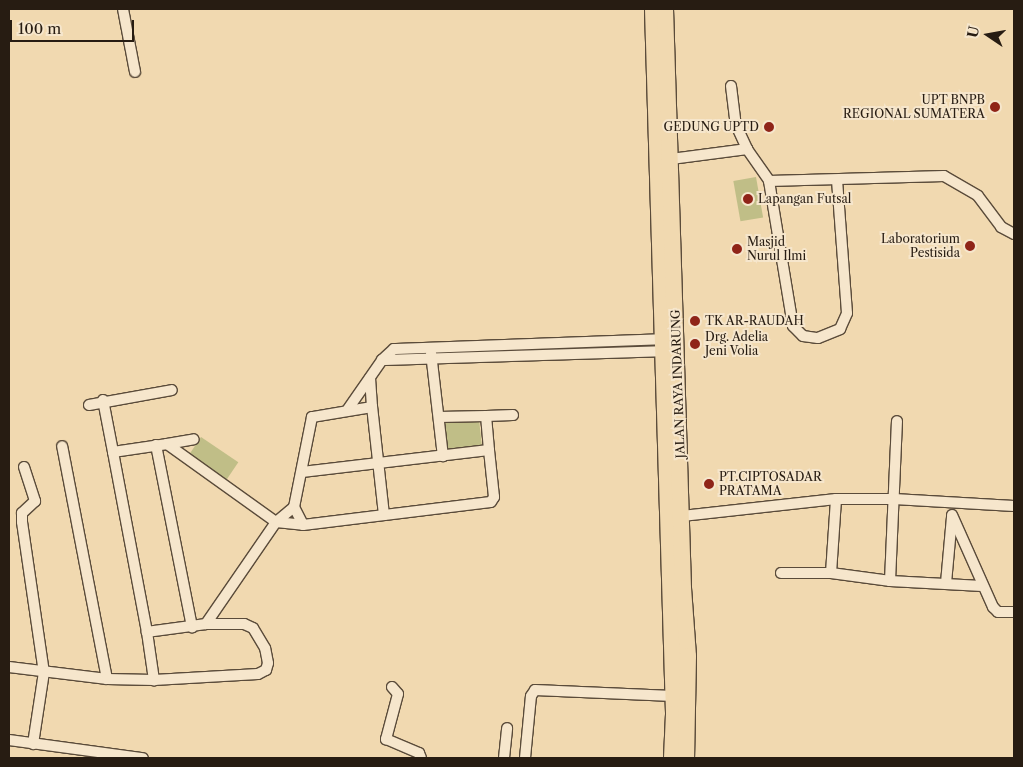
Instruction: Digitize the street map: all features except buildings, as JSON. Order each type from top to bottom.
[{"type":"highway","name":"JALAN RAYA INDARUNG","points":[[653,9],[666,149],[688,656],[686,758]]},
{"type":"highway","name":"JALAN RAYA INDARUNG","points":[[665,9],[664,345],[666,516],[673,696],[672,758]]},
{"type":"street","points":[[123,9],[135,72]]},
{"type":"street","points":[[731,86],[736,126],[747,149],[769,181],[793,326],[803,336],[818,338],[840,330],[847,313],[837,181]]},
{"type":"street","points":[[666,149],[747,149]]},
{"type":"street","points":[[769,181],[837,181],[944,176],[978,196],[1001,227],[1014,234]]},
{"type":"street","points":[[348,409],[382,360],[431,353],[664,345]]},
{"type":"street","points":[[431,353],[443,456]]},
{"type":"street","points":[[370,378],[384,515]]},
{"type":"street","points":[[89,404],[103,400],[172,390]]},
{"type":"street","points":[[103,400],[147,632],[154,680]]},
{"type":"street","points":[[206,624],[276,522],[294,507],[312,417],[348,409],[372,407]]},
{"type":"street","points":[[439,417],[513,415]]},
{"type":"street","points":[[167,444],[276,522],[304,525],[491,502],[494,497],[486,416]]},
{"type":"street","points":[[890,581],[897,421]]},
{"type":"street","points":[[113,452],[194,439]]},
{"type":"street","points":[[156,445],[192,627]]},
{"type":"street","points":[[62,446],[107,679]]},
{"type":"street","points":[[302,472],[489,450]]},
{"type":"street","points":[[24,467],[35,501],[22,513],[22,522],[44,672],[33,744]]},
{"type":"street","points":[[831,573],[836,499]]},
{"type":"street","points":[[682,516],[836,499],[894,499],[952,510],[1014,508]]},
{"type":"street","points":[[294,507],[304,525]]},
{"type":"street","points":[[946,583],[952,510]]},
{"type":"street","points":[[952,510],[982,586],[995,610],[1014,612]]},
{"type":"street","points":[[781,573],[831,573],[890,581],[982,586]]},
{"type":"street","points":[[9,667],[107,679],[154,680],[258,674],[266,670],[268,663],[265,648],[253,628],[244,624],[206,624],[147,632]]},
{"type":"street","points":[[392,688],[398,694],[386,739],[416,752],[421,758]]},
{"type":"street","points":[[525,758],[531,696],[535,690],[673,696]]},
{"type":"street","points":[[504,758],[507,728]]},
{"type":"street","points":[[9,740],[143,758]]},
{"type":"shaded area","name":"Lapangan Futsal","points":[[756,177],[763,217],[740,221],[733,181]]},
{"type":"shaded area","points":[[479,419],[482,447],[445,451],[442,423]]},
{"type":"shaded area","points":[[201,437],[238,462],[226,480],[189,455]]},
{"type":"place","name":"UPT BNPB REGIONAL SUMATERA","points":[[995,107]]},
{"type":"place","name":"GEDUNG UPTD","points":[[769,127]]},
{"type":"place","name":"Lapangan Futsal","points":[[748,199]]},
{"type":"place","name":"Laboratorium Pestisida","points":[[970,246]]},
{"type":"place","name":"Masjid Nurul Ilmi","points":[[737,249]]},
{"type":"place","name":"TK AR-RAUDAH","points":[[695,321]]},
{"type":"place","name":"Drg. Adelia Jeni Volia","points":[[695,344]]},
{"type":"place","name":"PT.CIPTOSADAR PRATAMA","points":[[709,484]]}]
